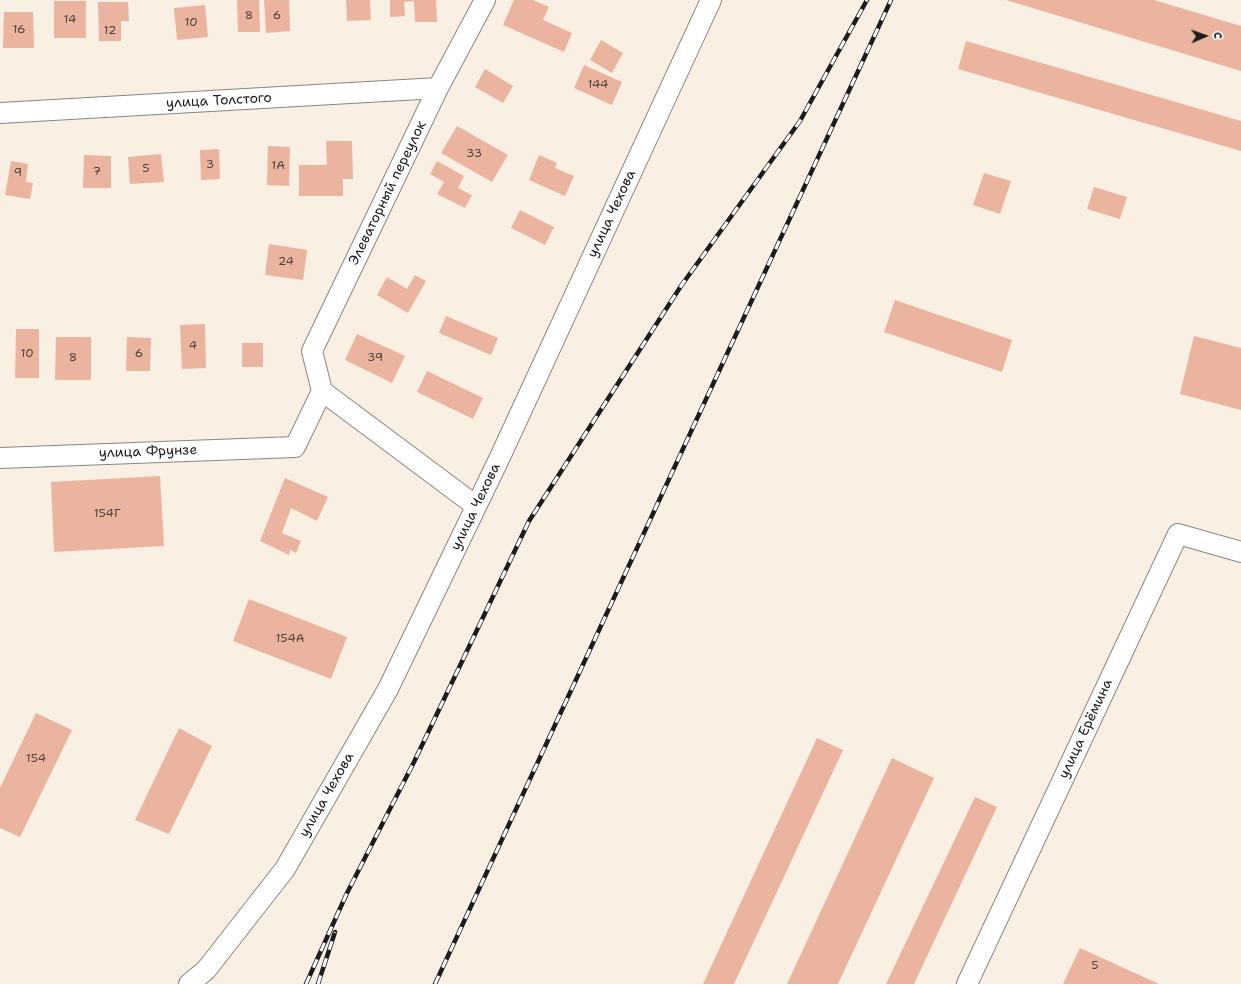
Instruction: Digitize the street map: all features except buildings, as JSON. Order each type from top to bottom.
[{"type":"street","name":"Элеваторный переулок","points":[[322,391],[312,352],[438,88],[485,0]]},
{"type":"street","name":"улица Чехова","points":[[189,984],[206,970],[285,869],[388,689],[476,506],[710,0]]},
{"type":"street","name":"улица Толстого","points":[[0,113],[438,88]]},
{"type":"street","points":[[322,391],[476,506]]},
{"type":"street","name":"улица Фрунзе","points":[[0,458],[295,447],[322,391]]},
{"type":"street","name":"улица Ерёмина","points":[[967,984],[1178,534],[1241,552]]},
{"type":"railway","points":[[306,984],[347,893],[414,762],[529,521],[681,286],[800,121],[867,0]]},
{"type":"railway","points":[[435,984],[891,0]]},
{"type":"railway","points":[[318,984],[335,932]]}]
